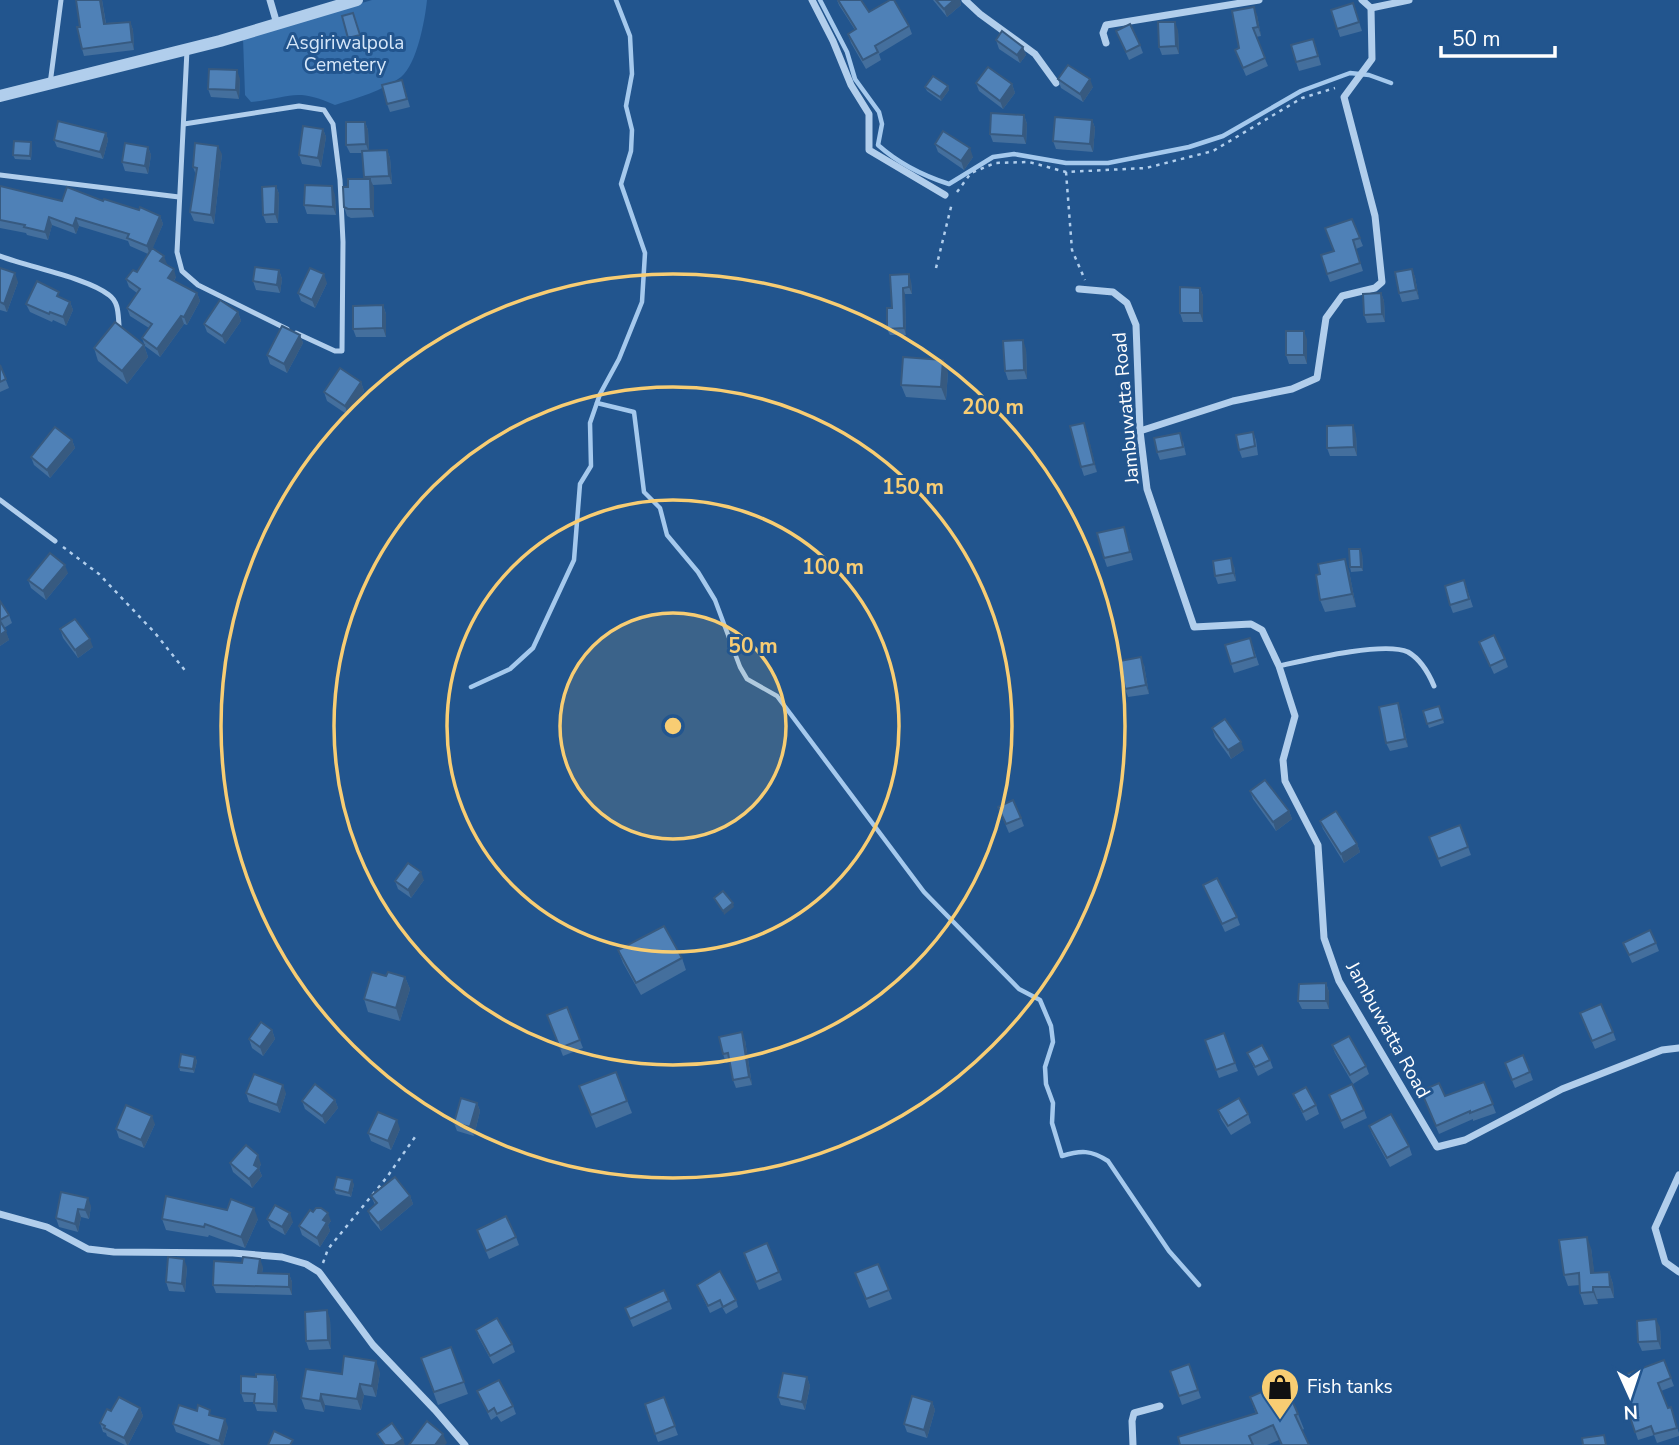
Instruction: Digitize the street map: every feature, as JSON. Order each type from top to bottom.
[{"type":"street","points":[[270,0],[277,24]]},
{"type":"street","points":[[0,96],[187,50],[356,0]]},
{"type":"street","points":[[811,0],[833,41],[850,85],[869,114],[869,150],[945,195]]},
{"type":"street","points":[[965,0],[1035,54],[1056,83]]},
{"type":"street","points":[[1106,43],[1102,33],[1106,25],[1259,0]]},
{"type":"street","points":[[1140,431],[1233,401],[1292,389],[1317,378],[1326,317],[1342,296],[1375,288],[1382,282],[1375,216],[1344,97],[1372,59],[1371,8],[1362,0]]},
{"type":"street","points":[[1371,8],[1409,0]]},
{"type":"street","name":"Jambuwatta Road","points":[[1079,289],[1113,292],[1127,303],[1136,325],[1140,431],[1147,489],[1194,627],[1251,624],[1262,629],[1279,666],[1295,716],[1283,760],[1285,781],[1318,845],[1324,938],[1339,981],[1437,1147],[1465,1140],[1562,1089],[1662,1050],[1679,1048]]},
{"type":"street","points":[[1679,1175],[1655,1228],[1665,1262],[1679,1272]]},
{"type":"street","points":[[0,1214],[47,1227],[88,1249],[114,1252],[233,1253],[282,1257],[306,1264],[319,1272],[373,1345],[421,1394],[465,1445]]},
{"type":"street","points":[[1133,1445],[1134,1413],[1160,1406]]},
{"type":"lane","points":[[50,84],[61,0]]},
{"type":"lane","points":[[184,124],[299,106],[324,110],[333,124],[340,180],[343,242],[342,351],[335,351],[281,327],[198,285],[182,271],[177,252],[187,50]]},
{"type":"lane","points":[[0,175],[179,197]]},
{"type":"lane","points":[[0,256],[82,282],[110,295],[117,306],[119,326]]},
{"type":"lane","points":[[0,500],[55,541]]},
{"type":"lane","points":[[1279,666],[1318,657],[1390,648],[1409,653],[1428,672],[1434,686]]},
{"type":"path","points":[[936,268],[953,196],[971,173],[995,163],[1029,162],[1066,172],[1146,168],[1213,151],[1302,99],[1355,82]]},
{"type":"path","points":[[1066,172],[1072,250],[1089,289]]},
{"type":"path","points":[[55,541],[99,574],[155,633],[187,673]]},
{"type":"path","points":[[319,1272],[328,1249],[387,1177],[415,1137]]},
{"type":"green space","name":"Asgiriwalpola Cemetery","points":[[372,0],[427,0],[416,52],[401,77],[378,90],[335,105],[301,95],[251,102],[245,95],[243,38]]},
{"type":"building","points":[[76,0],[100,0],[104,24],[130,22],[132,42],[82,49],[77,27],[80,27]]},
{"type":"building","points":[[838,0],[861,0],[869,12],[894,0],[909,26],[875,46],[878,52],[863,60],[848,34],[856,29]]},
{"type":"building","points":[[936,0],[954,0],[944,9]]},
{"type":"building","points":[[1353,3],[1359,22],[1337,29],[1331,10]]},
{"type":"building","points":[[1254,7],[1258,27],[1253,28],[1265,58],[1243,68],[1235,50],[1239,48],[1232,11]]},
{"type":"building","points":[[353,13],[360,35],[348,38],[342,16]]},
{"type":"building","points":[[1158,22],[1175,22],[1176,46],[1159,47]]},
{"type":"building","points":[[1130,24],[1140,45],[1126,52],[1116,31]]},
{"type":"building","points":[[1002,31],[1023,47],[1017,55],[996,40]]},
{"type":"building","points":[[1313,39],[1318,56],[1296,62],[1291,45]]},
{"type":"building","points":[[1068,65],[1090,79],[1080,94],[1058,79]]},
{"type":"building","points":[[988,67],[1012,84],[1000,101],[976,83]]},
{"type":"building","points":[[209,69],[237,70],[236,90],[208,89]]},
{"type":"building","points":[[933,76],[948,86],[940,97],[925,87]]},
{"type":"building","points":[[402,80],[407,99],[387,104],[382,85]]},
{"type":"building","points":[[991,113],[1024,115],[1023,136],[990,134]]},
{"type":"building","points":[[1055,117],[1092,120],[1090,144],[1053,141]]},
{"type":"building","points":[[58,121],[106,133],[100,152],[54,140]]},
{"type":"building","points":[[346,122],[365,122],[366,144],[346,145]]},
{"type":"building","points":[[303,126],[323,129],[318,158],[299,155]]},
{"type":"building","points":[[943,131],[970,148],[961,161],[935,144]]},
{"type":"building","points":[[14,141],[31,142],[30,156],[13,155]]},
{"type":"building","points":[[125,143],[148,147],[145,166],[122,162]]},
{"type":"building","points":[[195,143],[218,146],[211,215],[190,212],[197,168],[193,167]]},
{"type":"building","points":[[387,150],[389,176],[364,177],[362,151]]},
{"type":"building","points":[[348,179],[370,179],[371,209],[344,207],[343,187],[348,187]]},
{"type":"building","points":[[305,185],[332,186],[333,207],[304,205]]},
{"type":"building","points":[[0,186],[62,201],[67,187],[103,201],[104,199],[139,210],[140,207],[160,216],[147,246],[127,238],[129,234],[76,218],[73,226],[49,217],[45,232],[0,220]]},
{"type":"building","points":[[276,186],[275,214],[263,215],[262,187]]},
{"type":"building","points":[[1352,219],[1360,238],[1353,240],[1360,263],[1327,274],[1321,255],[1334,251],[1325,228]]},
{"type":"building","points":[[152,248],[164,256],[160,261],[174,269],[168,278],[197,293],[184,317],[181,316],[157,349],[142,338],[152,324],[127,308],[140,289],[126,279],[133,270],[137,272]]},
{"type":"building","points":[[255,267],[279,270],[277,285],[253,281]]},
{"type":"building","points":[[0,268],[15,273],[4,304],[0,302]]},
{"type":"building","points":[[310,268],[324,274],[312,300],[298,293]]},
{"type":"building","points":[[1412,269],[1416,290],[1399,293],[1395,272]]},
{"type":"building","points":[[909,274],[909,287],[903,288],[904,328],[887,329],[887,308],[892,308],[890,275]]},
{"type":"building","points":[[37,281],[59,292],[57,296],[70,302],[63,317],[26,304]]},
{"type":"building","points":[[1180,287],[1200,288],[1200,313],[1180,313]]},
{"type":"building","points":[[1381,293],[1382,314],[1364,315],[1363,294]]},
{"type":"building","points":[[220,300],[238,312],[222,336],[204,324]]},
{"type":"building","points":[[383,305],[383,328],[353,329],[353,306]]},
{"type":"building","points":[[115,322],[144,345],[122,371],[94,348]]},
{"type":"building","points":[[282,326],[300,335],[284,364],[267,355]]},
{"type":"building","points":[[1286,331],[1304,331],[1304,355],[1286,355]]},
{"type":"building","points":[[1023,340],[1024,370],[1005,371],[1003,341]]},
{"type":"building","points":[[903,357],[943,360],[941,387],[901,385]]},
{"type":"building","points":[[0,365],[6,379],[0,382]]},
{"type":"building","points":[[340,368],[361,382],[345,406],[324,392]]},
{"type":"building","points":[[1084,423],[1094,464],[1081,467],[1070,426]]},
{"type":"building","points":[[1353,425],[1354,447],[1327,448],[1327,426]]},
{"type":"building","points":[[55,427],[72,440],[47,470],[31,457]]},
{"type":"building","points":[[1253,432],[1255,446],[1239,450],[1236,435]]},
{"type":"building","points":[[1180,433],[1183,447],[1157,452],[1154,438]]},
{"type":"building","points":[[1124,527],[1130,552],[1104,558],[1097,533]]},
{"type":"building","points":[[1349,549],[1360,549],[1361,567],[1350,567]]},
{"type":"building","points":[[50,553],[65,565],[43,591],[28,580]]},
{"type":"building","points":[[1231,558],[1233,573],[1215,576],[1213,561]]},
{"type":"building","points":[[1345,559],[1352,594],[1320,600],[1316,575],[1320,574],[1318,564]]},
{"type":"building","points":[[1464,580],[1469,599],[1450,605],[1445,586]]},
{"type":"building","points":[[0,601],[9,615],[0,620]]},
{"type":"building","points":[[75,619],[90,639],[75,650],[60,629]]},
{"type":"building","points":[[0,621],[6,631],[0,635]]},
{"type":"building","points":[[1494,635],[1505,659],[1490,666],[1479,642]]},
{"type":"building","points":[[1250,638],[1255,657],[1231,664],[1225,645]]},
{"type":"building","points":[[1141,657],[1146,685],[1125,689],[1120,661]]},
{"type":"building","points":[[1398,703],[1405,739],[1386,743],[1379,707]]},
{"type":"building","points":[[1439,706],[1443,719],[1427,724],[1423,711]]},
{"type":"building","points":[[1225,719],[1241,742],[1228,750],[1212,728]]},
{"type":"building","points":[[1265,780],[1289,811],[1273,822],[1250,791]]},
{"type":"building","points":[[1013,800],[1021,818],[1006,824],[998,807]]},
{"type":"building","points":[[1336,811],[1357,844],[1341,854],[1320,821]]},
{"type":"building","points":[[1460,825],[1468,847],[1438,859],[1429,837]]},
{"type":"building","points":[[408,863],[421,872],[408,890],[395,881]]},
{"type":"building","points":[[1217,878],[1237,917],[1222,924],[1203,885]]},
{"type":"building","points":[[723,891],[733,903],[723,911],[714,898]]},
{"type":"building","points":[[664,926],[682,958],[636,983],[618,950]]},
{"type":"building","points":[[1650,930],[1656,943],[1629,955],[1623,943]]},
{"type":"building","points":[[372,972],[386,976],[388,972],[405,977],[396,1008],[364,999]]},
{"type":"building","points":[[1326,983],[1326,1001],[1298,1001],[1299,984]]},
{"type":"building","points":[[1601,1004],[1613,1032],[1592,1041],[1580,1013]]},
{"type":"building","points":[[567,1007],[580,1040],[560,1048],[547,1015]]},
{"type":"building","points":[[261,1022],[272,1030],[260,1047],[249,1039]]},
{"type":"building","points":[[742,1032],[749,1077],[733,1080],[728,1053],[723,1054],[719,1037]]},
{"type":"building","points":[[1224,1033],[1235,1063],[1216,1070],[1205,1040]]},
{"type":"building","points":[[1349,1036],[1366,1066],[1350,1075],[1332,1045]]},
{"type":"building","points":[[1262,1045],[1270,1060],[1255,1067],[1247,1053]]},
{"type":"building","points":[[181,1054],[195,1057],[193,1069],[179,1067]]},
{"type":"building","points":[[1523,1055],[1530,1072],[1512,1080],[1505,1063]]},
{"type":"building","points":[[616,1072],[627,1101],[591,1115],[579,1086]]},
{"type":"building","points":[[254,1074],[283,1085],[277,1105],[246,1093]]},
{"type":"building","points":[[1484,1082],[1493,1104],[1436,1126],[1421,1091],[1439,1083],[1445,1096]]},
{"type":"building","points":[[315,1084],[335,1100],[322,1116],[302,1101]]},
{"type":"building","points":[[1352,1084],[1364,1110],[1341,1121],[1329,1095]]},
{"type":"building","points":[[1306,1087],[1316,1105],[1303,1112],[1293,1094]]},
{"type":"building","points":[[461,1098],[477,1103],[470,1127],[454,1123]]},
{"type":"building","points":[[1239,1098],[1248,1114],[1228,1126],[1218,1110]]},
{"type":"building","points":[[126,1105],[152,1116],[141,1140],[116,1129]]},
{"type":"building","points":[[378,1112],[397,1120],[388,1141],[368,1133]]},
{"type":"building","points":[[1391,1114],[1409,1146],[1387,1158],[1369,1126]]},
{"type":"building","points":[[246,1145],[258,1155],[254,1165],[259,1168],[249,1179],[230,1163]]},
{"type":"building","points":[[337,1177],[352,1180],[349,1193],[334,1189]]},
{"type":"building","points":[[395,1177],[410,1196],[378,1223],[368,1211],[377,1203],[371,1196]]},
{"type":"building","points":[[61,1192],[88,1198],[85,1210],[78,1209],[75,1224],[56,1218]]},
{"type":"building","points":[[166,1196],[227,1210],[231,1199],[254,1208],[241,1237],[205,1224],[204,1227],[162,1219]]},
{"type":"building","points":[[275,1205],[290,1213],[282,1227],[267,1219]]},
{"type":"building","points":[[316,1208],[328,1213],[323,1220],[327,1222],[317,1238],[299,1226],[310,1210],[313,1212]]},
{"type":"building","points":[[506,1216],[516,1237],[486,1251],[477,1230]]},
{"type":"building","points":[[1587,1237],[1591,1273],[1609,1272],[1610,1287],[1593,1287],[1593,1292],[1580,1293],[1579,1273],[1564,1275],[1559,1240]]},
{"type":"building","points":[[767,1243],[779,1272],[756,1282],[744,1253]]},
{"type":"building","points":[[168,1257],[184,1259],[182,1284],[166,1282]]},
{"type":"building","points":[[243,1257],[260,1259],[258,1273],[289,1274],[289,1287],[213,1285],[214,1261],[242,1263]]},
{"type":"building","points":[[878,1264],[889,1290],[866,1299],[855,1273]]},
{"type":"building","points":[[720,1271],[736,1300],[723,1307],[720,1300],[708,1306],[697,1285]]},
{"type":"building","points":[[664,1290],[669,1301],[630,1319],[625,1308]]},
{"type":"building","points":[[327,1310],[328,1340],[306,1341],[305,1312]]},
{"type":"building","points":[[497,1318],[512,1344],[490,1356],[476,1330]]},
{"type":"building","points":[[1656,1319],[1658,1341],[1638,1342],[1637,1321]]},
{"type":"building","points":[[451,1347],[464,1382],[434,1392],[421,1358]]},
{"type":"building","points":[[344,1356],[376,1361],[372,1386],[360,1384],[357,1399],[321,1394],[320,1401],[301,1398],[306,1369],[342,1374]]},
{"type":"building","points":[[1664,1360],[1671,1378],[1658,1383],[1668,1408],[1671,1407],[1677,1428],[1654,1434],[1651,1426],[1635,1432],[1629,1414],[1634,1413],[1621,1376]]},
{"type":"building","points":[[1189,1364],[1198,1390],[1179,1396],[1170,1371]]},
{"type":"building","points":[[783,1373],[807,1377],[802,1402],[778,1397]]},
{"type":"building","points":[[256,1374],[275,1375],[274,1404],[254,1403],[255,1394],[241,1393],[241,1376],[256,1377]]},
{"type":"building","points":[[499,1380],[513,1406],[497,1414],[494,1408],[488,1412],[477,1391]]},
{"type":"building","points":[[1284,1382],[1309,1445],[1282,1445],[1273,1425],[1249,1436],[1253,1445],[1180,1445],[1178,1437],[1257,1413],[1250,1397]]},
{"type":"building","points":[[912,1396],[932,1402],[924,1430],[904,1424]]},
{"type":"building","points":[[119,1397],[140,1408],[124,1438],[104,1428],[100,1423],[107,1409],[111,1411]]},
{"type":"building","points":[[664,1397],[675,1426],[655,1434],[645,1404]]},
{"type":"building","points":[[179,1405],[197,1411],[198,1405],[210,1410],[209,1415],[225,1419],[219,1441],[173,1424]]},
{"type":"building","points":[[427,1421],[443,1434],[435,1445],[409,1445]]},
{"type":"building","points":[[392,1423],[403,1439],[394,1445],[385,1445],[377,1434]]},
{"type":"building","points":[[274,1431],[293,1440],[290,1445],[268,1445]]},
{"type":"building","points":[[1604,1435],[1606,1445],[1583,1445],[1582,1438]]},
{"type":"waterway","points":[[471,687],[510,669],[533,648],[574,560],[580,484],[591,466],[590,423],[600,394],[619,359],[642,302],[645,253],[621,184],[631,151],[632,130],[626,106],[632,74],[630,36],[616,0]]},
{"type":"waterway","points":[[820,0],[847,52],[855,79],[879,112],[882,124],[878,145],[912,168],[949,184],[993,157],[1014,154],[1066,163],[1108,163],[1189,147],[1223,136],[1301,91],[1350,73],[1369,75],[1391,83]]},
{"type":"waterway","points":[[597,403],[634,412],[644,492],[660,508],[667,535],[698,572],[715,600],[747,679],[777,696],[924,892],[1019,989],[1040,1000],[1051,1026],[1053,1042],[1045,1067],[1046,1084],[1053,1103],[1052,1123],[1062,1156],[1086,1152],[1108,1161],[1169,1251],[1199,1285]]},
{"type":"place","name":"Fish tanks","points":[[1280,1421]]}]
